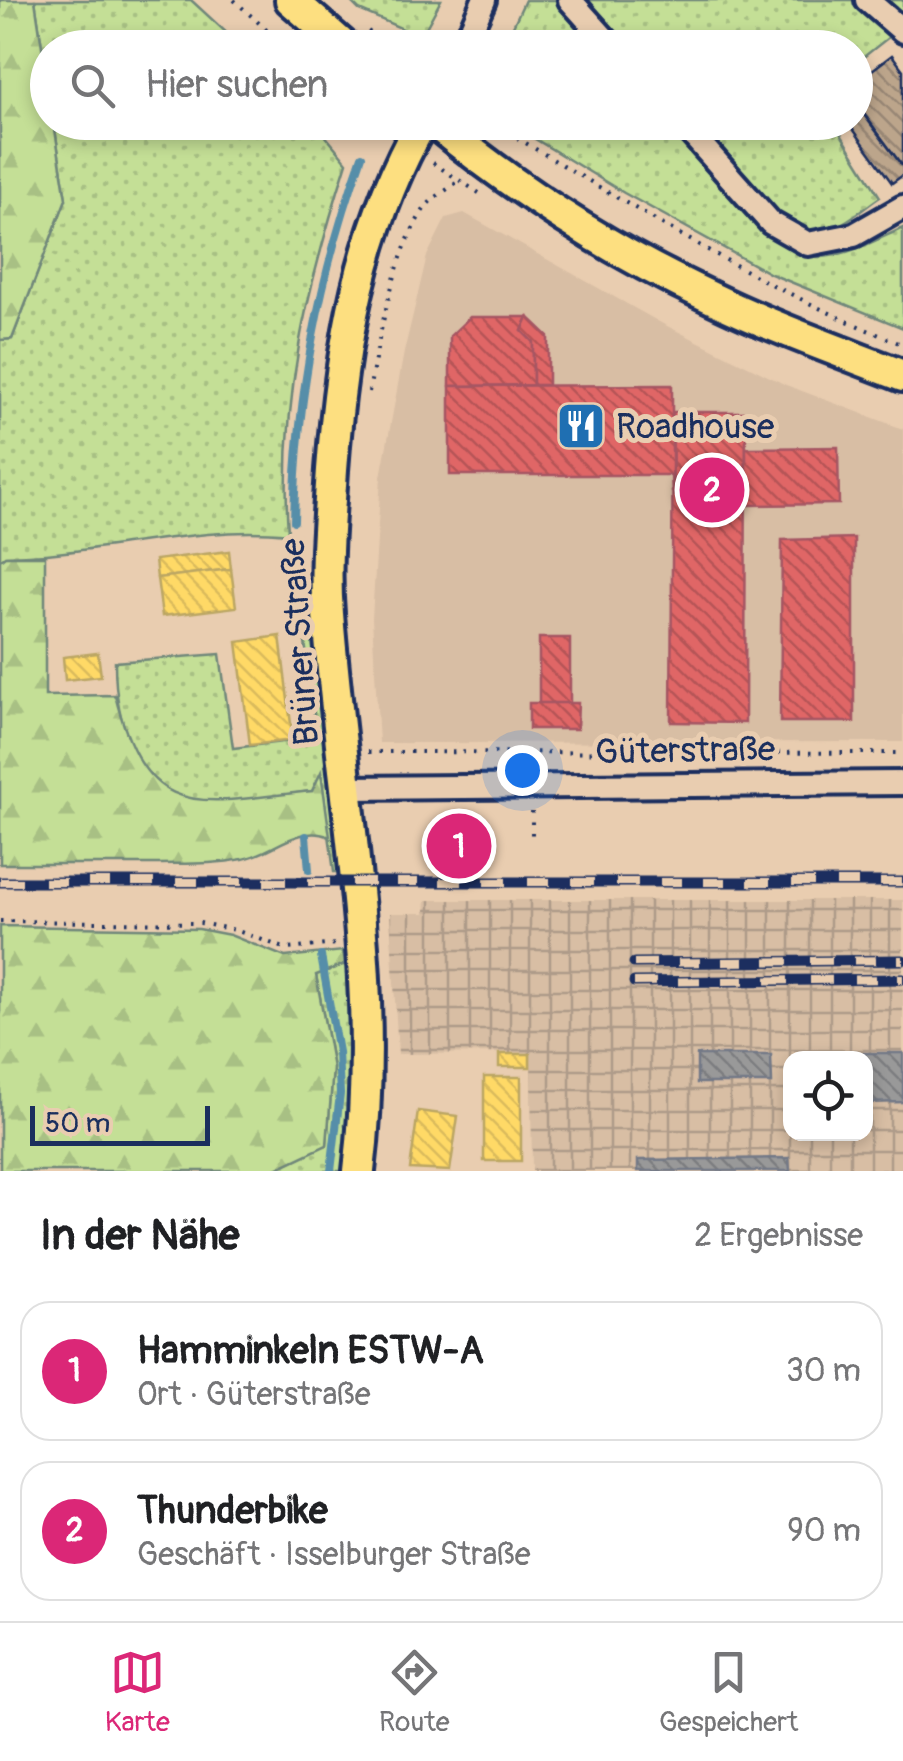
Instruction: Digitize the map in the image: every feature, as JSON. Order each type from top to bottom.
[{"type":"main road","points":[[291,0],[325,30]]},
{"type":"main road","name":"Brüner Straße","points":[[359,1171],[367,1054],[348,788],[328,609],[327,539],[340,375],[354,294],[394,173],[412,140]]},
{"type":"main road","points":[[456,140],[491,169],[679,282],[903,376]]},
{"type":"street","points":[[471,30],[484,0]]},
{"type":"street","points":[[570,0],[597,30]]},
{"type":"street","points":[[866,0],[903,31]]},
{"type":"street","points":[[697,140],[771,222],[808,244],[854,235],[903,207]]},
{"type":"street","name":"Güterstraße","points":[[348,788],[903,782]]},
{"type":"path","points":[[234,0],[266,30]]},
{"type":"path","points":[[521,140],[824,311],[903,344]]},
{"type":"path","points":[[368,398],[388,306],[414,225],[428,203],[459,182],[470,152]]},
{"type":"path","points":[[367,752],[903,754]]},
{"type":"path","points":[[0,921],[200,923],[234,930],[286,949],[361,942]]},
{"type":"shaded area","points":[[464,213],[661,323],[786,385],[903,429],[903,742],[379,743],[372,618],[381,477],[427,256],[446,218]]},
{"type":"shaded area","points":[[426,900],[903,900],[903,1171],[532,1171],[531,1053],[398,1054],[390,913],[425,913]]},
{"type":"green space","points":[[0,0],[35,0],[40,30],[30,30],[30,140],[57,140],[66,199],[12,339],[0,340]]},
{"type":"green space","points":[[35,0],[191,0],[224,30],[40,30]]},
{"type":"green space","points":[[349,0],[441,0],[425,30],[405,30],[359,10]]},
{"type":"green space","points":[[525,0],[557,0],[584,30],[511,30]]},
{"type":"green space","points":[[583,0],[903,0],[903,26],[873,50],[873,30],[610,30]]},
{"type":"green space","points":[[57,140],[329,140],[347,162],[319,255],[299,345],[288,436],[288,534],[183,536],[6,556],[0,560],[0,340],[12,339],[66,199]]},
{"type":"green space","points":[[537,140],[682,140],[760,225],[803,254],[822,257],[843,253],[903,228],[903,328],[771,274]]},
{"type":"green space","points":[[707,140],[845,140],[880,197],[836,227],[802,229],[767,207]]},
{"type":"green space","points":[[5,556],[45,556],[45,696],[115,695],[128,737],[144,767],[163,786],[184,797],[239,799],[312,791],[321,772],[330,837],[296,836],[254,856],[220,862],[0,864],[0,560]]},
{"type":"green space","points":[[313,622],[343,872],[334,872],[321,774],[312,791],[270,797],[207,802],[175,794],[157,782],[132,748],[116,684],[115,662],[220,654],[233,748],[317,738],[303,626]]},
{"type":"green space","points":[[0,926],[199,929],[230,935],[285,957],[343,951],[345,964],[316,975],[333,1068],[327,1145],[272,1171],[0,1171]]},
{"type":"green space","points":[[345,964],[349,974],[353,1106],[345,1171],[272,1171],[327,1144],[333,1068],[316,975]]},
{"type":"building: Wohnen","points":[[229,551],[231,569],[157,578],[155,560]]},
{"type":"building: Wohnen","points":[[231,569],[236,607],[162,616],[157,578]]},
{"type":"building: Wohnen","points":[[280,636],[293,740],[250,745],[237,642]]},
{"type":"building: Wohnen","points":[[98,653],[101,676],[65,680],[63,657]]},
{"type":"building: Wohnen","points":[[499,1054],[530,1054],[530,1067],[499,1067]]},
{"type":"building: Wohnen","points":[[484,1077],[521,1077],[521,1161],[484,1161]]},
{"type":"building: Wohnen","points":[[418,1111],[458,1116],[450,1171],[410,1169]]},
{"type":"building: Handel","points":[[470,317],[528,317],[522,331],[533,342],[533,385],[450,386],[450,336]]},
{"type":"building: Handel","points":[[528,317],[548,336],[548,385],[533,385],[533,342],[522,331]]},
{"type":"building: Handel","points":[[672,385],[672,493],[671,475],[450,475],[450,386]]},
{"type":"building: Handel","points":[[673,412],[746,412],[745,723],[671,722]]},
{"type":"building: Handel","points":[[838,447],[839,504],[746,505],[746,448]]},
{"type":"building: Handel","points":[[854,538],[854,722],[780,722],[782,540]]},
{"type":"building: Handel","points":[[539,638],[570,638],[570,704],[539,703]]},
{"type":"building: Handel","points":[[529,703],[578,703],[577,729],[529,729]]},
{"type":"building: Industrie","points":[[873,1053],[903,1053],[903,1102],[873,1103]]},
{"type":"building: Industrie","points":[[697,1055],[771,1055],[772,1083],[697,1083]]},
{"type":"building: Industrie","points":[[789,1158],[790,1171],[638,1171],[638,1160]]},
{"type":"building: Sonstige","points":[[892,55],[903,70],[903,167],[873,126],[873,69]]},
{"type":"building: Sonstige","points":[[873,127],[903,167],[903,175],[892,183],[861,140],[873,140]]},
{"type":"building: Sonstige","points":[[436,835],[481,835],[481,858],[436,858]]},
{"type":"waterway","points":[[294,521],[300,427],[313,336],[334,246],[362,156]]},
{"type":"waterway","points":[[306,836],[309,870]]},
{"type":"waterway","points":[[321,956],[338,1052],[340,1094],[331,1171]]},
{"type":"railway","points":[[0,882],[903,882]]},
{"type":"railway","points":[[634,963],[903,960]]},
{"type":"railway","points":[[634,982],[903,979]]},
{"type":"place","name":"Roadhouse","points":[[581,426]]},
{"type":"place","name":"Thunderbike","points":[[712,490]]},
{"type":"place","name":"Hamminkeln ESTW-A","points":[[459,846]]}]
